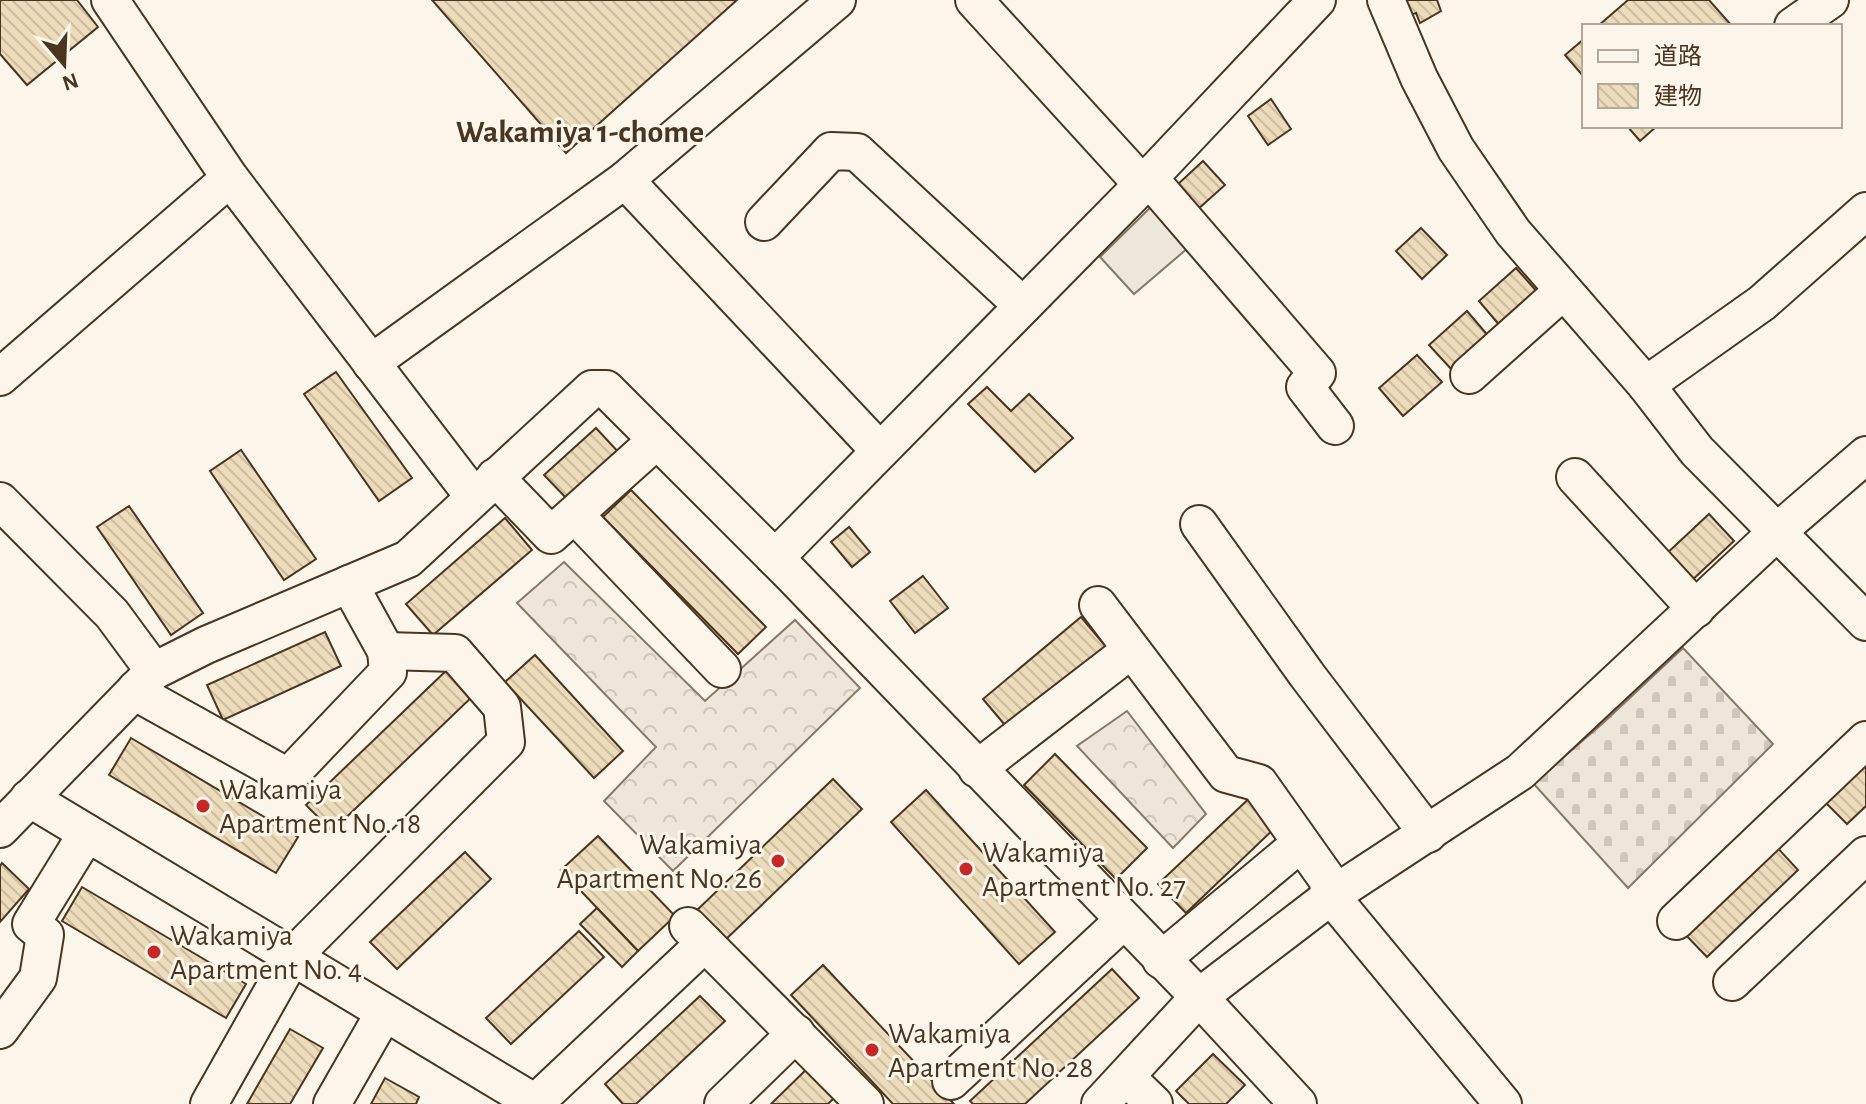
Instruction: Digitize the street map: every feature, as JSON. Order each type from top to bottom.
[{"type":"street","points":[[110,0],[230,178],[371,363],[485,487],[551,535],[657,440]]},
{"type":"street","points":[[371,363],[625,180],[837,0]]},
{"type":"street","points":[[974,0],[1145,181],[1317,373],[1305,387],[1335,426]]},
{"type":"street","points":[[775,558],[1145,181],[1317,0]]},
{"type":"street","points":[[1386,0],[1419,78],[1456,149],[1513,232],[1646,385],[1697,451],[1866,622]]},
{"type":"street","points":[[1796,24],[1830,0]]},
{"type":"street","points":[[764,222],[831,151],[857,152],[1023,306]]},
{"type":"street","points":[[0,377],[230,178]]},
{"type":"street","points":[[625,180],[880,451]]},
{"type":"street","points":[[1646,385],[1762,303],[1866,211]]},
{"type":"street","points":[[1469,375],[1563,291]]},
{"type":"street","points":[[0,829],[145,680],[206,645],[408,559],[592,389],[606,389],[775,558],[1199,997],[1298,1104]]},
{"type":"street","points":[[1100,1104],[1199,997],[1331,896],[1520,772],[1777,532],[1866,455]]},
{"type":"street","points":[[1575,477],[1696,609]]},
{"type":"street","points":[[0,501],[112,614],[145,680],[148,699],[288,777],[388,672],[386,651],[349,584]]},
{"type":"street","points":[[575,515],[722,669]]},
{"type":"street","points":[[1199,524],[1307,675],[1428,834]]},
{"type":"street","points":[[1098,605],[1226,774],[1259,783],[1327,879],[1331,896],[1503,1104]]},
{"type":"street","points":[[977,769],[1131,650]]},
{"type":"street","points":[[209,1104],[292,957],[506,742],[502,707],[455,653],[386,651]]},
{"type":"street","points":[[1676,921],[1866,740]]},
{"type":"street","points":[[29,798],[384,1013],[518,1099],[697,934],[865,1104]]},
{"type":"street","points":[[0,1030],[38,978],[45,935],[31,924],[87,833]]},
{"type":"street","points":[[1161,960],[1301,843]]},
{"type":"street","points":[[1732,982],[1864,860]]},
{"type":"street","points":[[951,1081],[1123,921]]},
{"type":"street","points":[[332,1104],[384,1013]]},
{"type":"street","points":[[723,1104],[796,1033]]},
{"type":"street","points":[[1126,1077],[1154,1104]]},
{"type":"green space","points":[[564,562],[705,701],[795,620],[860,688],[673,871],[604,801],[656,747],[517,603]]},
{"type":"green space","points":[[1683,648],[1773,744],[1628,888],[1533,783]]},
{"type":"green space","points":[[1127,711],[1206,814],[1173,848],[1077,746]]},
{"type":"shaded area","points":[[1156,202],[1195,242],[1134,294],[1100,257]]},
{"type":"building","points":[[0,0],[77,0],[98,27],[27,85],[0,54]]},
{"type":"building","points":[[432,0],[737,0],[566,153]]},
{"type":"building","points":[[1396,0],[1437,0],[1441,11],[1420,23],[1416,13],[1402,18]]},
{"type":"building","points":[[1628,0],[1709,0],[1730,24],[1600,24]]},
{"type":"building","points":[[1582,41],[1582,75],[1565,55]]},
{"type":"building","points":[[1271,99],[1291,129],[1268,145],[1248,116]]},
{"type":"building","points":[[1629,128],[1655,128],[1640,141]]},
{"type":"building","points":[[1203,161],[1225,185],[1197,210],[1176,186]]},
{"type":"building","points":[[1421,228],[1447,255],[1422,279],[1396,251]]},
{"type":"building","points":[[1516,268],[1539,294],[1501,327],[1479,301]]},
{"type":"building","points":[[1467,311],[1490,338],[1453,371],[1429,345]]},
{"type":"building","points":[[1417,355],[1442,382],[1403,416],[1379,388]]},
{"type":"building","points":[[336,372],[412,478],[379,501],[304,394]]},
{"type":"building","points":[[987,387],[1011,411],[1029,394],[1073,438],[1035,472],[968,404]]},
{"type":"building","points":[[596,428],[621,455],[570,502],[544,475]]},
{"type":"building","points":[[241,450],[316,559],[284,580],[210,471]]},
{"type":"building","points":[[631,490],[766,627],[738,654],[603,517]]},
{"type":"building","points":[[129,506],[203,613],[171,635],[97,527]]},
{"type":"building","points":[[1709,514],[1734,541],[1689,583],[1664,556]]},
{"type":"building","points":[[505,518],[532,550],[433,635],[406,604]]},
{"type":"building","points":[[849,527],[870,552],[852,567],[831,542]]},
{"type":"building","points":[[923,576],[948,608],[915,633],[890,601]]},
{"type":"building","points":[[1081,617],[1108,649],[1010,731],[983,699]]},
{"type":"building","points":[[325,632],[341,666],[223,720],[207,685]]},
{"type":"building","points":[[535,655],[623,751],[594,778],[505,682]]},
{"type":"building","points":[[450,667],[475,694],[332,831],[306,805]]},
{"type":"building","name":"Wakamiya Apartment No. 18","points":[[131,738],[298,837],[276,873],[109,775]]},
{"type":"building","points":[[1866,752],[1866,806],[1847,824],[1820,797]]},
{"type":"building","points":[[1055,754],[1147,848],[1116,879],[1024,785]]},
{"type":"building","name":"Wakamiya Apartment No. 26","points":[[833,779],[862,809],[723,942],[694,913]]},
{"type":"building","name":"Wakamiya Apartment No. 27","points":[[926,790],[1055,932],[1019,964],[891,822]]},
{"type":"building","points":[[1255,793],[1282,821],[1186,913],[1158,884]]},
{"type":"building","points":[[598,836],[675,916],[638,951],[561,870]]},
{"type":"building","points":[[1773,843],[1798,870],[1707,957],[1681,930]]},
{"type":"building","points":[[465,852],[491,879],[397,969],[370,942]]},
{"type":"building","points":[[2,863],[29,889],[0,922],[0,866]]},
{"type":"building","name":"Wakamiya Apartment No. 4","points":[[82,887],[246,984],[226,1018],[62,921]]},
{"type":"building","points":[[597,908],[638,951],[622,967],[580,924]]},
{"type":"building","points":[[579,931],[604,957],[511,1044],[486,1018]]},
{"type":"building","name":"Wakamiya Apartment No. 28","points":[[823,965],[954,1104],[893,1104],[791,995]]},
{"type":"building","points":[[1112,969],[1139,998],[1025,1104],[973,1104],[970,1101]]},
{"type":"building","points":[[700,996],[725,1021],[636,1104],[623,1104],[605,1084]]},
{"type":"building","points":[[290,1029],[323,1048],[290,1104],[247,1104]]},
{"type":"building","points":[[1213,1054],[1245,1085],[1226,1104],[1189,1104],[1176,1091]]},
{"type":"building","points":[[813,1063],[841,1091],[828,1104],[771,1104]]},
{"type":"building","points":[[385,1078],[419,1097],[416,1104],[371,1104]]},
{"type":"place","name":"Wakamiya Apartment No. 18","points":[[203,806]]},
{"type":"place","name":"Wakamiya Apartment No. 26","points":[[778,861]]},
{"type":"place","name":"Wakamiya Apartment No. 27","points":[[966,869]]},
{"type":"place","name":"Wakamiya Apartment No. 4","points":[[154,952]]},
{"type":"place","name":"Wakamiya Apartment No. 28","points":[[872,1050]]},
{"type":"district","name":"Wakamiya 1-chome","points":[[580,131]]}]
